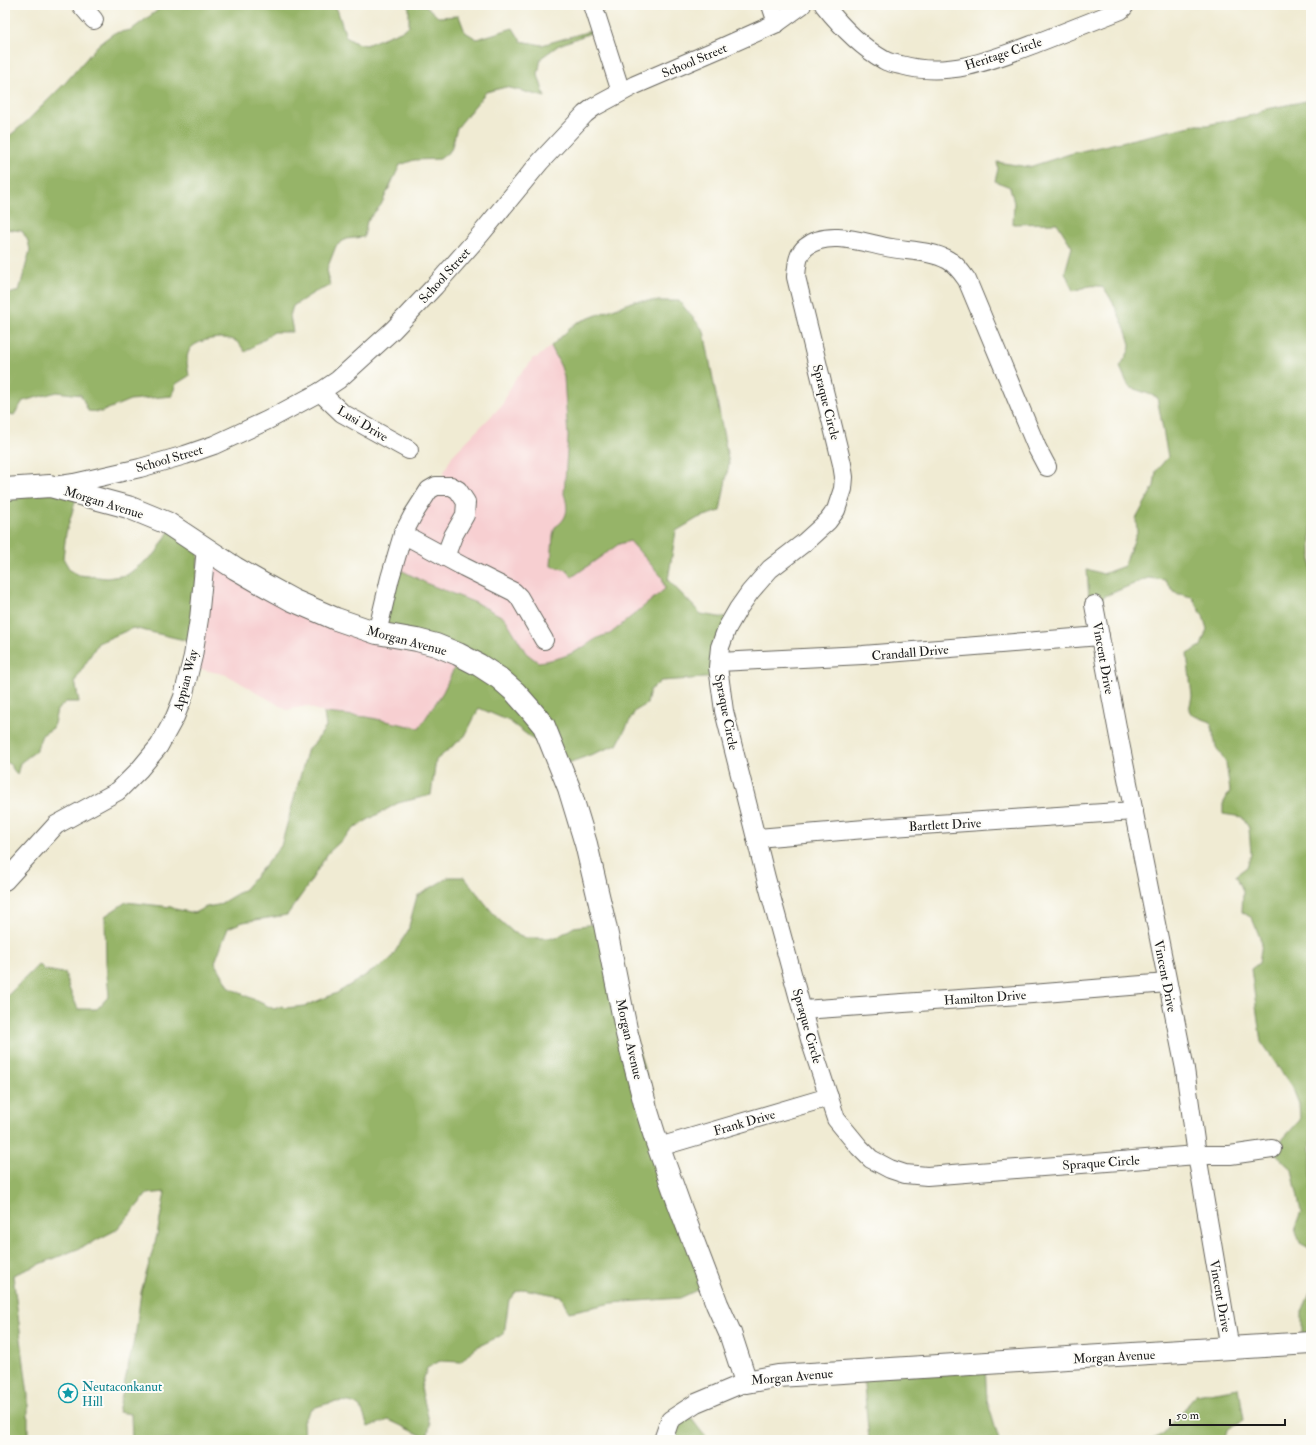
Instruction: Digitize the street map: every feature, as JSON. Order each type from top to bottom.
[{"type":"street","points":[[81,5],[94,20]]},
{"type":"street","points":[[592,5],[621,92]]},
{"type":"street","points":[[771,5],[777,23]]},
{"type":"street","name":"School Street","points":[[50,486],[74,483],[140,468],[214,445],[268,420],[320,392],[338,380],[366,355],[425,297],[480,235],[540,162],[585,114],[594,107],[621,92],[777,23],[802,5]]},
{"type":"street","name":"Heritage Circle","points":[[824,5],[843,28],[885,60],[914,69],[926,70],[964,67],[995,58],[1121,10],[1124,5]]},
{"type":"street","name":"Spraque Circle","points":[[1047,467],[1037,448],[967,280],[950,260],[935,255],[890,248],[854,239],[827,238],[807,246],[800,254],[796,277],[842,464],[844,477],[843,489],[836,510],[828,522],[770,569],[738,609],[727,628],[720,647],[718,667],[724,711],[756,838],[811,1043],[829,1098],[836,1119],[858,1147],[870,1158],[890,1169],[905,1174],[926,1176],[1197,1155],[1230,1155],[1272,1149]]},
{"type":"street","name":"Lusi Drive","points":[[320,392],[342,413],[409,450]]},
{"type":"street","name":"Morgan Avenue","points":[[5,489],[50,486],[128,507],[167,523],[236,568],[292,600],[336,620],[377,633],[436,645],[479,665],[515,692],[544,726],[569,788],[586,844],[605,925],[627,1034],[646,1108],[702,1267],[730,1333],[746,1382],[778,1376],[1311,1344]]},
{"type":"street","points":[[377,633],[390,578],[403,534],[413,514],[429,490],[436,486],[451,486],[458,490],[466,502],[465,515],[453,536],[445,557]]},
{"type":"street","points":[[403,534],[514,592],[519,596],[544,640]]},
{"type":"street","name":"Appian Way","points":[[5,881],[56,825],[118,791],[139,770],[159,746],[175,718],[183,697],[193,656],[199,619],[206,548]]},
{"type":"street","name":"Vincent Drive","points":[[1094,605],[1185,1069],[1197,1155],[1230,1349]]},
{"type":"street","name":"Crandall Drive","points":[[719,662],[863,655],[1100,636]]},
{"type":"street","name":"Bartlett Drive","points":[[756,838],[1134,810]]},
{"type":"street","name":"Hamilton Drive","points":[[803,1010],[1167,983]]},
{"type":"street","name":"Frank Drive","points":[[659,1147],[829,1098]]},
{"type":"street","points":[[663,1440],[670,1420],[696,1403],[746,1382]]},
{"type":"shaded area","points":[[551,346],[564,377],[568,437],[564,494],[567,503],[567,513],[561,524],[555,527],[551,566],[567,570],[572,577],[619,544],[630,541],[662,577],[665,589],[610,634],[600,636],[581,648],[557,659],[538,662],[526,653],[505,618],[476,603],[428,584],[395,567],[396,561],[440,485],[452,456],[502,405],[515,379],[529,365],[533,358],[538,357]]},
{"type":"shaded area","points":[[204,561],[458,660],[443,692],[419,728],[367,717],[324,713],[307,706],[287,710],[227,675],[191,667]]},
{"type":"green space","points":[[159,5],[330,5],[337,9],[346,37],[356,43],[366,45],[403,30],[409,26],[409,5],[425,5],[438,17],[459,16],[465,32],[477,39],[513,28],[521,41],[542,45],[597,29],[596,31],[559,45],[541,58],[538,75],[545,97],[506,87],[486,92],[457,128],[451,150],[440,159],[414,160],[400,165],[381,205],[367,221],[364,237],[346,239],[336,246],[327,269],[330,286],[315,292],[293,306],[290,316],[293,332],[274,332],[245,352],[237,342],[226,338],[211,339],[197,343],[189,351],[187,357],[189,376],[176,384],[172,396],[130,400],[101,412],[88,411],[81,395],[57,392],[23,401],[14,415],[5,413],[5,295],[19,291],[30,250],[28,241],[22,231],[5,229],[5,161],[9,152],[8,137],[26,122],[66,82],[99,44],[114,33],[131,30],[158,10]]},
{"type":"green space","points":[[1311,100],[1311,1252],[1309,1248],[1300,1243],[1295,1228],[1301,1212],[1292,1170],[1272,1151],[1300,1120],[1299,1104],[1292,1087],[1261,1042],[1251,969],[1259,963],[1262,943],[1252,918],[1242,912],[1243,891],[1236,875],[1247,867],[1251,854],[1249,828],[1242,817],[1223,814],[1223,804],[1230,791],[1226,763],[1216,747],[1211,722],[1192,715],[1189,710],[1192,696],[1187,654],[1201,646],[1207,629],[1203,616],[1192,597],[1175,593],[1165,580],[1148,578],[1105,596],[1094,606],[1089,599],[1087,569],[1103,574],[1124,566],[1137,533],[1136,519],[1154,486],[1156,471],[1168,457],[1157,397],[1129,387],[1120,367],[1130,347],[1129,342],[1120,316],[1103,288],[1099,286],[1088,286],[1073,291],[1065,272],[1072,247],[1057,223],[1013,224],[1014,203],[1010,187],[995,181],[998,169],[997,162],[1029,167],[1073,153],[1195,125],[1207,125],[1258,114],[1262,110]]},
{"type":"green space","points":[[634,301],[679,301],[704,331],[729,464],[720,511],[698,518],[676,531],[668,580],[701,614],[731,619],[719,677],[661,681],[650,690],[647,704],[635,711],[617,745],[563,765],[555,761],[547,762],[538,743],[509,721],[479,708],[465,736],[436,760],[431,795],[398,803],[357,826],[328,853],[305,890],[287,915],[243,922],[228,928],[215,962],[230,988],[274,1009],[282,1006],[285,1008],[305,1006],[337,993],[390,960],[409,929],[417,896],[449,877],[464,877],[497,918],[513,932],[526,938],[556,938],[574,927],[601,923],[708,1285],[680,1298],[612,1303],[569,1312],[561,1296],[524,1289],[516,1292],[509,1300],[504,1334],[473,1349],[461,1362],[440,1361],[427,1368],[421,1388],[430,1425],[427,1438],[389,1420],[368,1427],[361,1409],[357,1405],[351,1402],[337,1402],[311,1409],[303,1421],[304,1440],[132,1440],[131,1414],[118,1412],[136,1331],[141,1292],[157,1235],[165,1192],[147,1194],[118,1229],[85,1246],[13,1275],[28,1395],[28,1440],[5,1440],[5,998],[39,964],[45,970],[65,972],[69,988],[78,1009],[97,1009],[109,996],[106,963],[105,916],[126,902],[171,907],[194,913],[206,907],[218,905],[245,889],[281,846],[308,748],[314,744],[326,727],[324,713],[367,717],[419,728],[443,692],[458,660],[383,635],[395,567],[428,584],[476,603],[505,618],[526,653],[538,662],[556,659],[572,653],[599,637],[610,634],[665,589],[662,577],[630,541],[619,544],[572,577],[567,570],[551,566],[555,527],[565,517],[567,508],[564,494],[568,437],[564,377],[551,346],[576,323]]},
{"type":"green space","points":[[5,490],[77,496],[66,533],[63,558],[70,570],[79,575],[107,578],[127,575],[156,553],[171,528],[199,544],[193,642],[133,628],[98,643],[75,681],[79,702],[66,702],[57,710],[53,728],[42,735],[36,751],[20,763],[17,775],[5,760]]},
{"type":"green space","points":[[1311,1289],[1311,1345],[1302,1342],[1302,1312]]},
{"type":"green space","points":[[985,1366],[987,1400],[999,1440],[869,1440],[863,1374]]},
{"type":"green space","points":[[1239,1388],[1244,1420],[1230,1427],[1222,1440],[1152,1440],[1164,1433],[1196,1395]]},
{"type":"green space","points":[[687,1413],[708,1440],[663,1440]]},
{"type":"place","name":"Neutaconkanut Hill","points":[[68,1393]]}]
